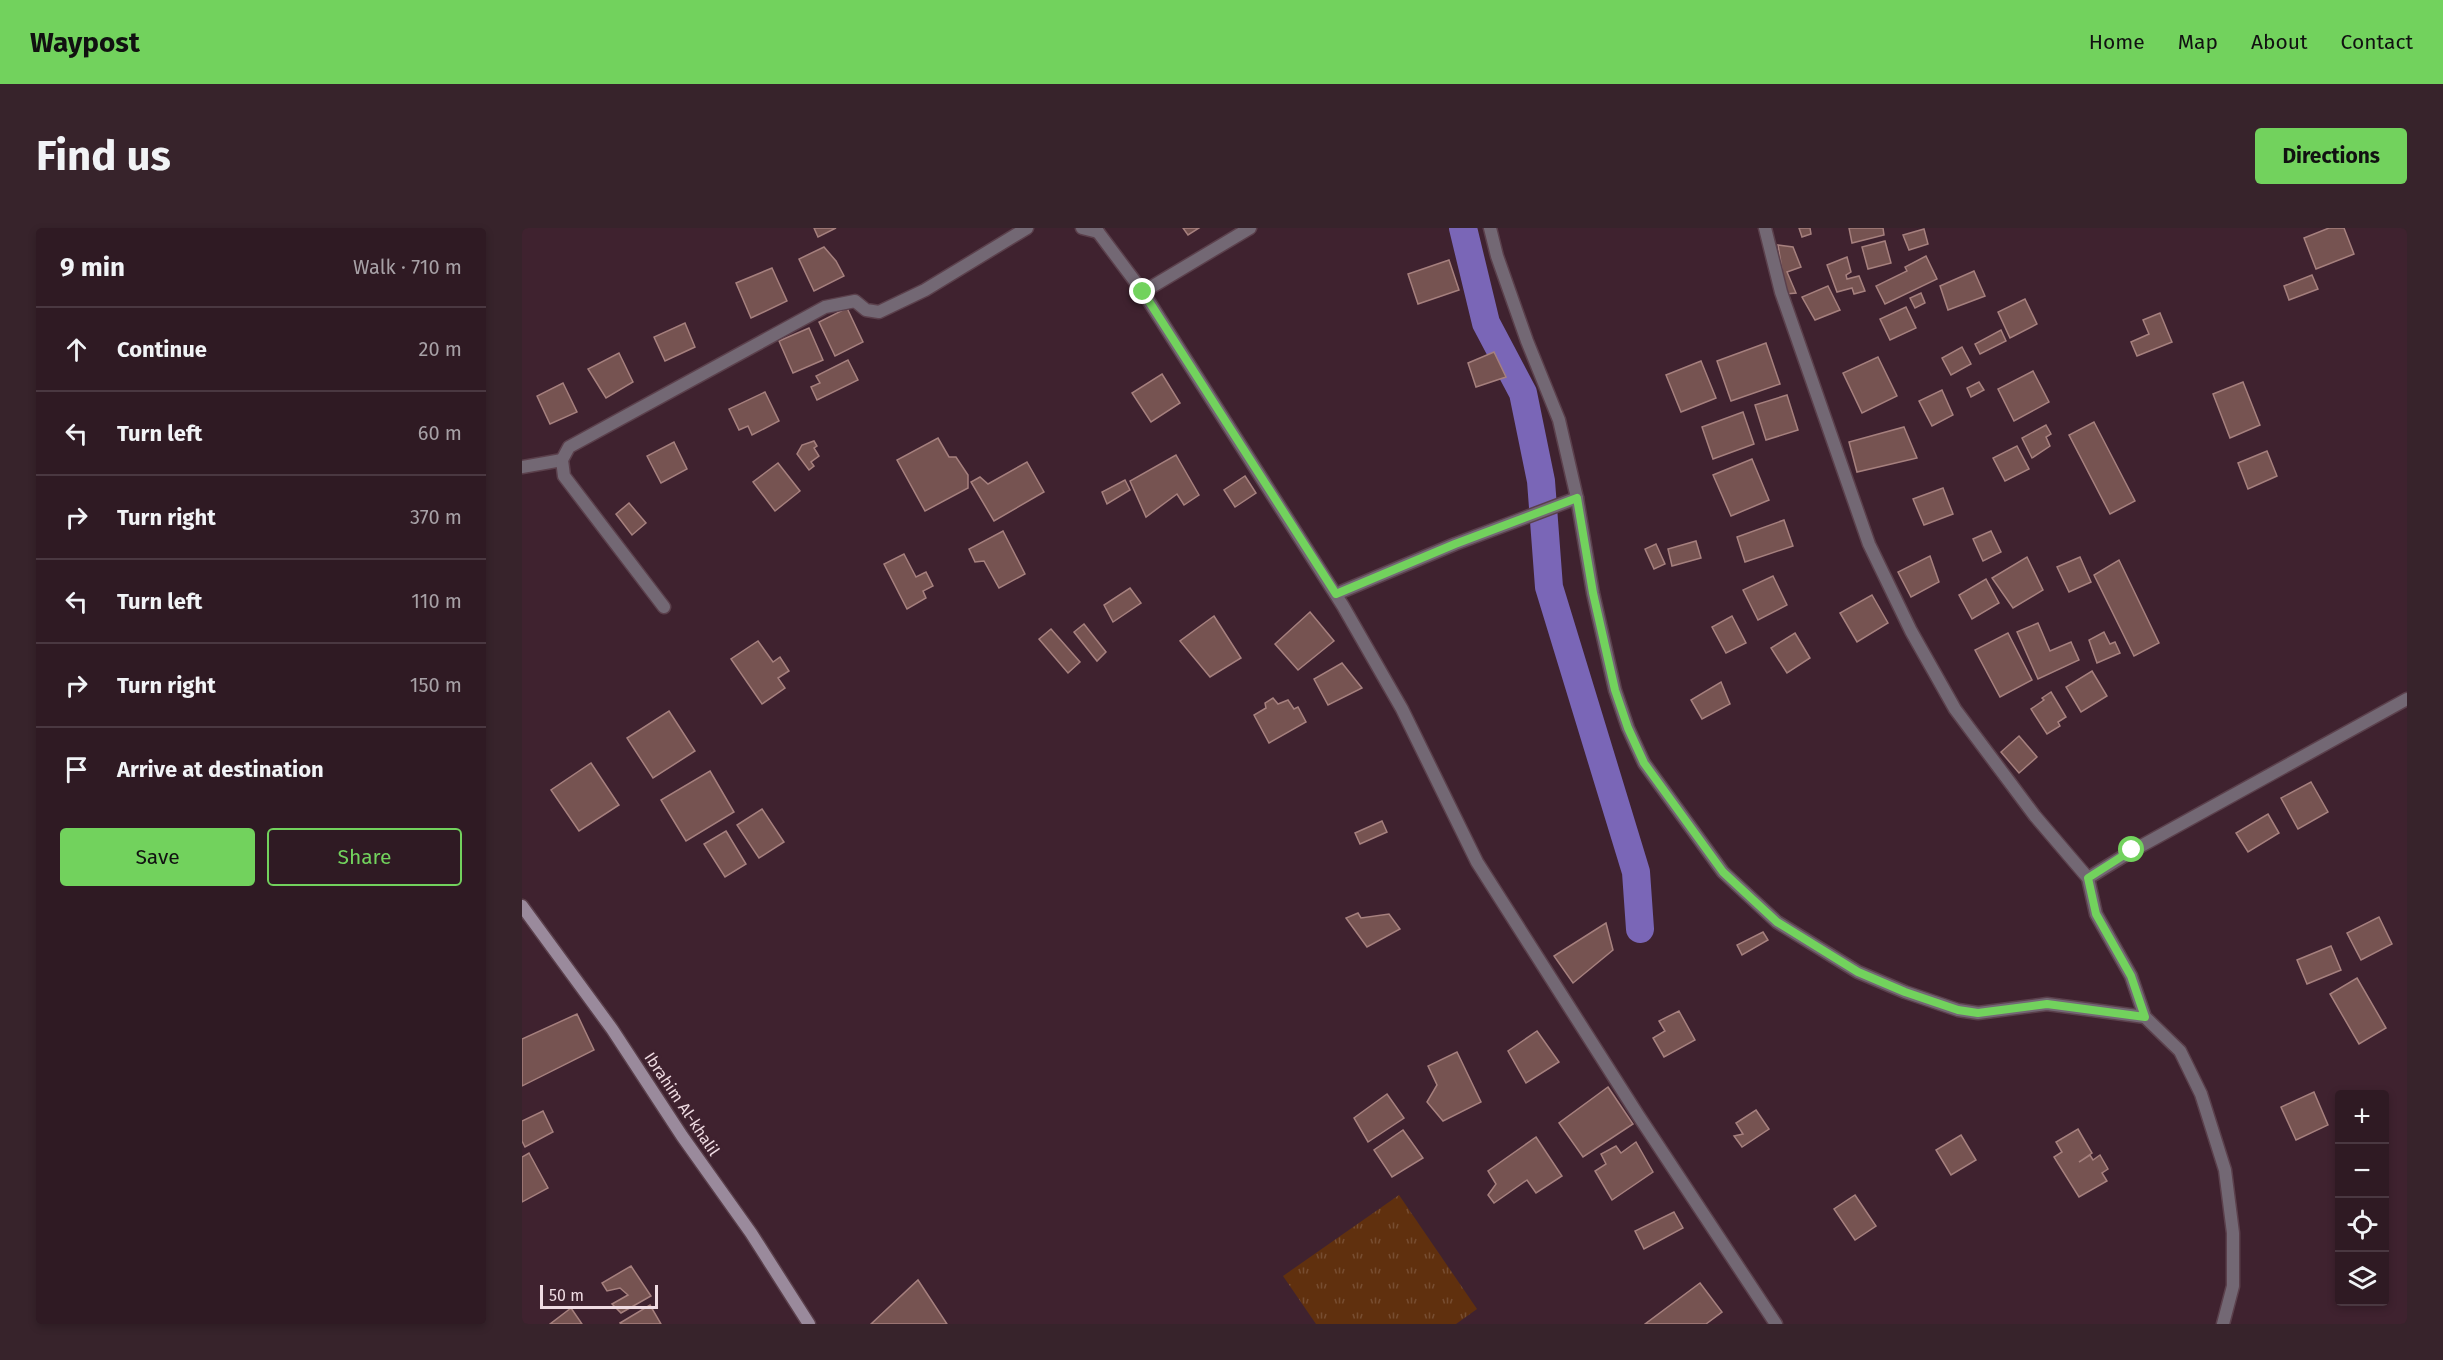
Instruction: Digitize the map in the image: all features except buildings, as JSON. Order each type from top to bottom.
[{"type":"street","points":[[664,608],[564,476],[562,460],[569,447],[825,307],[855,301],[866,310],[879,312],[925,290],[1027,228]]},
{"type":"street","points":[[1082,228],[1096,230],[1143,292],[1336,594],[1402,709],[1477,862],[1632,1106],[1776,1324]]},
{"type":"street","points":[[1143,292],[1250,228]]},
{"type":"street","points":[[1490,228],[1497,256],[1527,341],[1559,420],[1577,498],[1593,593],[1615,690],[1628,728],[1644,763],[1723,872],[1777,922],[1858,972],[1905,992],[1958,1010],[1978,1013],[2047,1004],[2145,1017]]},
{"type":"street","points":[[1765,228],[1781,292],[1869,544],[1911,631],[1955,709],[2035,816],[2088,878],[2096,914],[2131,976],[2145,1017],[2180,1051],[2201,1094],[2225,1170],[2234,1233],[2233,1286],[2223,1324]]},
{"type":"street","points":[[522,467],[562,460]]},
{"type":"street","points":[[1336,594],[1455,544],[1577,498]]},
{"type":"street","points":[[2088,878],[2132,850],[2407,699]]},
{"type":"street","name":"Ibrahim Al-khalil","points":[[522,906],[612,1029],[682,1136],[751,1233],[809,1324]]},
{"type":"green space","points":[[1399,1195],[1477,1309],[1456,1324],[1316,1324],[1283,1276]]},
{"type":"waterway","points":[[1463,228],[1486,323],[1523,393],[1541,481],[1549,587],[1636,872],[1640,929]]},
{"type":"route","points":[[1143,292],[1336,594],[1455,544],[1577,498],[1593,593],[1615,690],[1628,728],[1644,763],[1723,872],[1777,922],[1858,972],[1905,992],[1958,1010],[1978,1013],[2047,1004],[2145,1017],[2131,976],[2096,914],[2088,878],[2132,850]]}]
